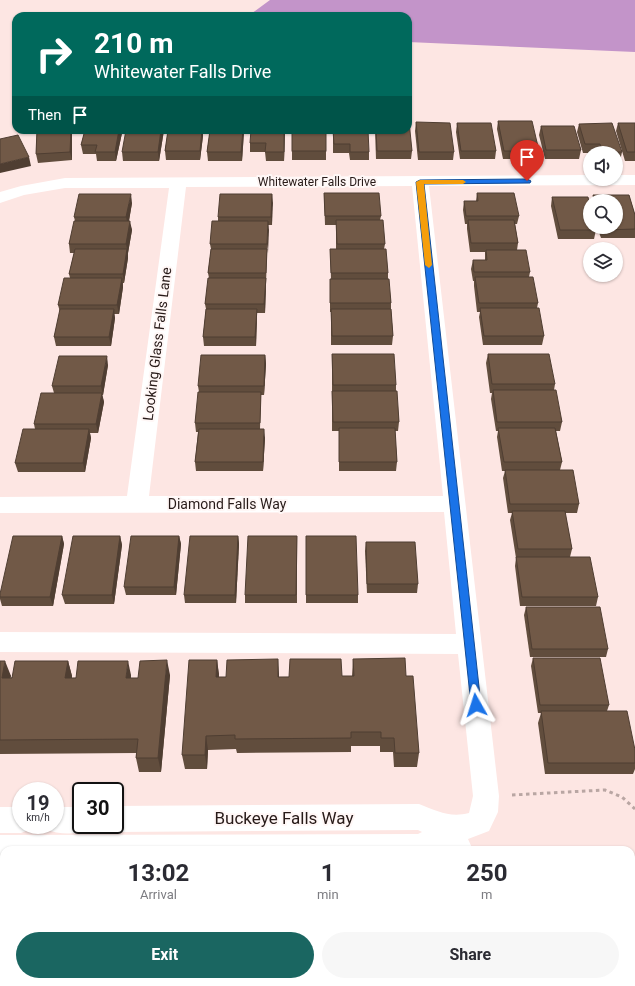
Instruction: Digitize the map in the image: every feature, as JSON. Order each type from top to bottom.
[{"type":"street","name":"Whitewater Falls Drive","points":[[0,198],[21,191],[65,183],[635,180]]},
{"type":"street","points":[[420,182],[486,796],[484,812],[479,822],[458,836]]},
{"type":"street","name":"Looking Glass Falls Lane","points":[[137,505],[178,183]]},
{"type":"street","name":"Diamond Falls Way","points":[[0,506],[454,504]]},
{"type":"street","points":[[0,642],[470,644]]},
{"type":"street","name":"Buckeye Falls Way","points":[[124,819],[419,817],[458,836]]},
{"type":"street","points":[[151,846],[154,819]]},
{"type":"street","points":[[0,820],[12,820]]},
{"type":"street","name":"Buckeye Falls Way","points":[[424,846],[458,836]]},
{"type":"path","points":[[486,796],[605,790],[622,797],[635,809]]},
{"type":"shaded area","points":[[270,0],[635,0],[635,52],[412,42],[412,12],[254,12]]},
{"type":"building","points":[[498,121],[532,121],[539,151],[504,151]]},
{"type":"building","points":[[416,122],[450,123],[454,152],[419,152]]},
{"type":"building","points":[[457,123],[491,123],[496,151],[461,151]]},
{"type":"building","points":[[612,123],[620,146],[585,144],[579,124]]},
{"type":"building","points":[[618,123],[635,123],[635,152],[627,152]]},
{"type":"building","points":[[541,126],[574,126],[581,150],[546,150]]},
{"type":"building","points":[[37,134],[71,134],[70,152],[36,154]]},
{"type":"building","points":[[84,134],[118,134],[115,152],[95,152],[97,145],[81,145]]},
{"type":"building","points":[[125,134],[160,134],[158,152],[122,152]]},
{"type":"building","points":[[167,134],[202,134],[200,151],[165,151]]},
{"type":"building","points":[[209,134],[243,134],[241,152],[207,152]]},
{"type":"building","points":[[251,134],[284,134],[284,152],[265,152],[266,143],[250,143]]},
{"type":"building","points":[[292,134],[326,134],[326,151],[292,151]]},
{"type":"building","points":[[333,134],[368,134],[369,152],[350,152],[350,144],[334,144]]},
{"type":"building","points":[[376,134],[410,134],[412,151],[377,151]]},
{"type":"building","points":[[18,135],[29,157],[0,164],[0,139]]},
{"type":"building","points":[[324,193],[379,193],[381,216],[325,216]]},
{"type":"building","points":[[477,193],[514,193],[519,216],[466,216],[464,201],[478,201]]},
{"type":"building","points":[[79,194],[131,194],[126,217],[74,217]]},
{"type":"building","points":[[220,194],[272,194],[271,217],[218,217]]},
{"type":"building","points":[[623,195],[629,195],[635,215],[635,229],[623,229]]},
{"type":"building","points":[[552,197],[583,197],[583,230],[560,230]]},
{"type":"building","points":[[336,220],[383,220],[385,244],[337,244]]},
{"type":"building","points":[[468,220],[514,220],[518,243],[471,243]]},
{"type":"building","points":[[74,221],[130,221],[126,244],[69,244]]},
{"type":"building","points":[[212,221],[268,221],[267,244],[210,244]]},
{"type":"building","points":[[75,249],[127,249],[123,274],[69,274]]},
{"type":"building","points":[[211,249],[267,249],[266,273],[208,273]]},
{"type":"building","points":[[330,249],[386,249],[388,273],[331,273]]},
{"type":"building","points":[[486,250],[526,250],[530,272],[474,272],[473,260],[487,260]]},
{"type":"building","points":[[475,277],[533,277],[538,303],[479,303]]},
{"type":"building","points":[[64,278],[122,278],[117,305],[58,305]]},
{"type":"building","points":[[208,278],[266,278],[264,304],[205,304]]},
{"type":"building","points":[[330,279],[389,279],[391,303],[330,303]]},
{"type":"building","points":[[480,308],[539,308],[544,336],[484,336]]},
{"type":"building","points":[[60,309],[114,309],[109,337],[54,337]]},
{"type":"building","points":[[206,309],[257,309],[255,337],[203,337]]},
{"type":"building","points":[[331,309],[391,309],[393,336],[332,336]]},
{"type":"building","points":[[332,354],[394,354],[396,385],[333,385]]},
{"type":"building","points":[[488,354],[549,354],[555,384],[492,384]]},
{"type":"building","points":[[201,355],[265,355],[264,386],[198,386]]},
{"type":"building","points":[[59,356],[107,356],[101,386],[52,386]]},
{"type":"building","points":[[493,390],[556,390],[562,422],[497,422]]},
{"type":"building","points":[[332,391],[397,391],[399,422],[333,422]]},
{"type":"building","points":[[198,392],[261,392],[260,423],[195,423]]},
{"type":"building","points":[[41,393],[102,393],[96,424],[34,424]]},
{"type":"building","points":[[339,428],[395,428],[397,462],[339,462]]},
{"type":"building","points":[[498,428],[555,428],[562,462],[504,462]]},
{"type":"building","points":[[23,429],[89,429],[83,463],[15,463]]},
{"type":"building","points":[[199,429],[264,429],[263,462],[195,462]]},
{"type":"building","points":[[505,470],[573,470],[579,504],[510,504]]},
{"type":"building","points":[[512,511],[565,511],[572,549],[518,549]]},
{"type":"building","points":[[13,536],[62,536],[50,597],[0,597]]},
{"type":"building","points":[[73,536],[120,536],[112,595],[62,595]]},
{"type":"building","points":[[131,536],[179,536],[174,587],[124,587]]},
{"type":"building","points":[[190,536],[238,536],[235,595],[184,595]]},
{"type":"building","points":[[248,536],[297,536],[296,595],[245,595]]},
{"type":"building","points":[[306,536],[356,536],[358,595],[306,595]]},
{"type":"building","points":[[366,542],[415,542],[418,584],[367,584]]},
{"type":"building","points":[[516,557],[590,557],[598,597],[522,597]]},
{"type":"building","points":[[526,607],[600,607],[608,649],[532,649]]},
{"type":"building","points":[[405,658],[406,676],[413,676],[419,753],[395,753],[394,738],[381,738],[381,732],[351,732],[351,738],[235,739],[235,735],[206,736],[205,755],[182,755],[189,660],[217,660],[216,677],[226,677],[227,660],[278,659],[278,677],[289,677],[290,659],[341,659],[342,676],[354,676],[353,659]]},
{"type":"building","points":[[533,658],[600,658],[609,705],[540,705]]},
{"type":"building","points":[[167,660],[158,758],[136,758],[138,739],[0,740],[0,661],[5,661],[2,678],[12,678],[15,661],[68,661],[65,678],[76,678],[78,661],[128,661],[126,678],[138,678],[140,661]]},
{"type":"building","points":[[541,711],[627,711],[635,750],[635,763],[548,763]]},
{"type":"slow traffic","points":[[429,265],[420,182],[463,182]]},
{"type":"route","points":[[476,705],[420,182],[527,181]]}]
